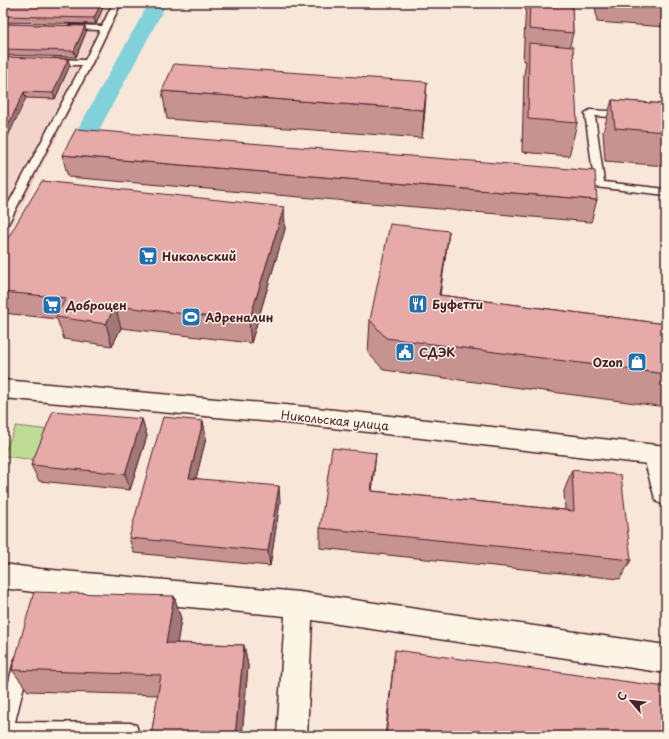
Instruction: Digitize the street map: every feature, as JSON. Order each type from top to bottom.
[{"type":"street","name":"Никольская улица","points":[[3,389],[307,416],[660,456]]},
{"type":"street","points":[[660,456],[666,495]]},
{"type":"street","points":[[3,576],[39,588],[299,605],[666,659]]},
{"type":"street","points":[[292,736],[299,605]]},
{"type":"lane","points":[[3,224],[88,63],[117,3]]},
{"type":"lane","points":[[58,27],[104,28]]},
{"type":"lane","points":[[42,61],[88,63]]},
{"type":"lane","points":[[636,116],[590,112],[599,185],[666,192]]},
{"type":"lane","points":[[25,648],[4,732],[130,731],[129,736]]},
{"type":"shaded area","points":[[3,3],[125,3],[3,244]]},
{"type":"green space","points":[[16,426],[50,430],[37,460],[3,456]]},
{"type":"building","points":[[3,3],[101,3],[94,18],[3,16]]},
{"type":"building","points":[[530,3],[572,3],[573,33],[529,29]]},
{"type":"building","points":[[3,24],[85,26],[74,51],[3,49]]},
{"type":"building","points":[[529,43],[573,47],[577,123],[528,119]]},
{"type":"building","points":[[3,57],[68,59],[53,93],[24,92],[3,136]]},
{"type":"building","points":[[174,64],[427,82],[424,110],[162,91]]},
{"type":"building","points":[[612,100],[666,104],[666,132],[615,128]]},
{"type":"building","points":[[76,129],[595,171],[597,200],[62,155]]},
{"type":"building","name":"Никольский","points":[[42,181],[284,207],[249,321],[115,306],[106,324],[56,317],[66,298],[3,292],[3,246]]},
{"type":"building","points":[[390,224],[449,231],[439,295],[666,324],[666,374],[386,338],[370,320]]},
{"type":"building","points":[[53,411],[142,419],[125,474],[31,465]]},
{"type":"building","points":[[163,417],[203,421],[189,478],[279,486],[268,551],[129,538]]},
{"type":"building","points":[[332,448],[376,453],[371,491],[574,511],[572,470],[621,475],[631,560],[320,528]]},
{"type":"building","points":[[34,592],[174,596],[166,643],[244,645],[235,736],[151,736],[161,675],[12,670]]},
{"type":"building","points":[[395,650],[666,687],[666,736],[386,736]]},
{"type":"waterway","points":[[83,139],[158,3]]},
{"type":"place","name":"Никольский","points":[[148,256]]},
{"type":"place","name":"Буфетти","points":[[418,304]]},
{"type":"place","name":"Доброцен","points":[[52,305]]},
{"type":"place","name":"Адреналин","points":[[191,317]]},
{"type":"place","name":"СДЭК","points":[[405,352]]},
{"type":"place","name":"Ozon","points":[[637,362]]}]
